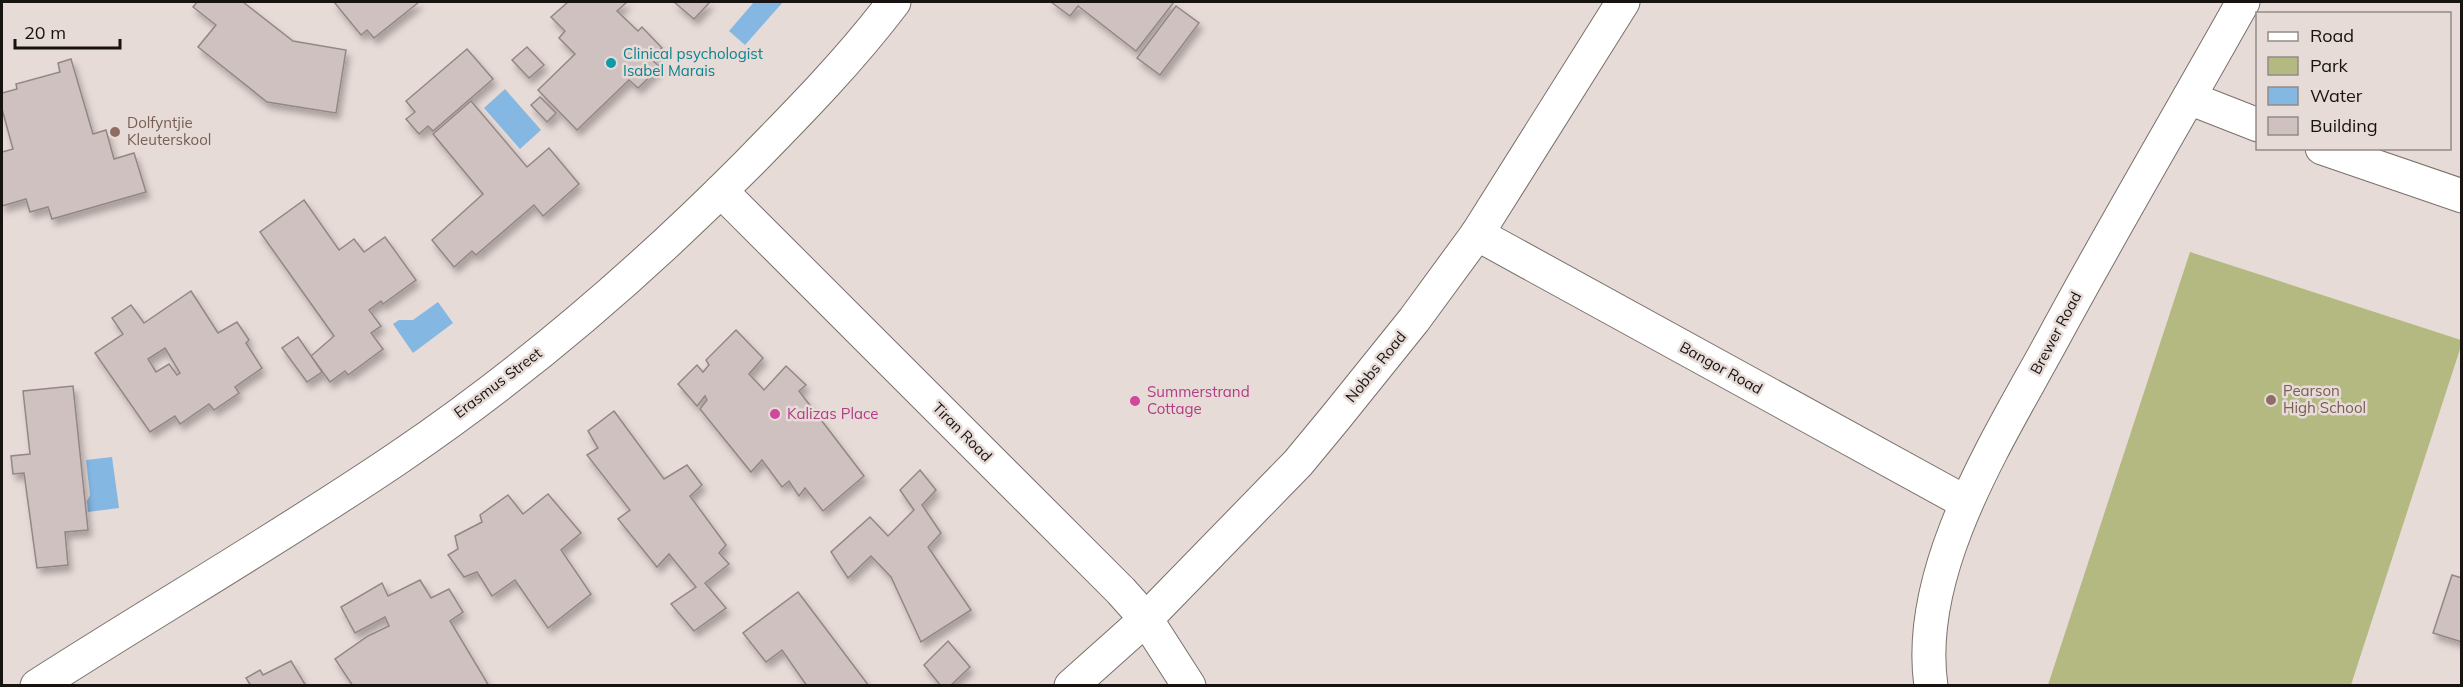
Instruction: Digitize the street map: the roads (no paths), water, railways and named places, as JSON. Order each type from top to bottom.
[{"type":"street","name":"Erasmus Street","points":[[37,686],[399,458],[567,330],[641,268],[721,191],[794,117],[894,2]]},
{"type":"street","name":"Nobbs Road","points":[[1071,686],[1146,620],[1298,464],[1414,320],[1477,234],[1623,2]]},
{"type":"street","name":"Brewer Road","points":[[1931,686],[1929,638],[1938,587],[1965,502],[2078,292],[2243,2]]},
{"type":"street","points":[[2189,98],[2256,124]]},
{"type":"street","points":[[2328,150],[2462,196]]},
{"type":"street","name":"Tiran Road","points":[[721,191],[1121,591],[1146,620],[1189,686]]},
{"type":"street","name":"Bangor Road","points":[[1477,234],[1965,502]]},
{"type":"water","points":[[754,2],[783,2],[745,45],[729,31]]},
{"type":"water","points":[[505,89],[541,130],[520,149],[484,108]]},
{"type":"water","points":[[438,302],[453,323],[413,353],[393,324],[399,320],[413,320]]},
{"type":"water","points":[[112,457],[119,508],[88,512],[87,501],[90,495],[86,460]]},
{"type":"place","name":"Clinical psychologist Isabel Marais","points":[[611,63]]},
{"type":"place","name":"Dolfyntjie Kleuterskool","points":[[115,132]]},
{"type":"place","name":"Pearson High School","points":[[2271,400]]},
{"type":"place","name":"Summerstrand Cottage","points":[[1135,401]]},
{"type":"place","name":"Kalizas Place","points":[[775,414]]}]
